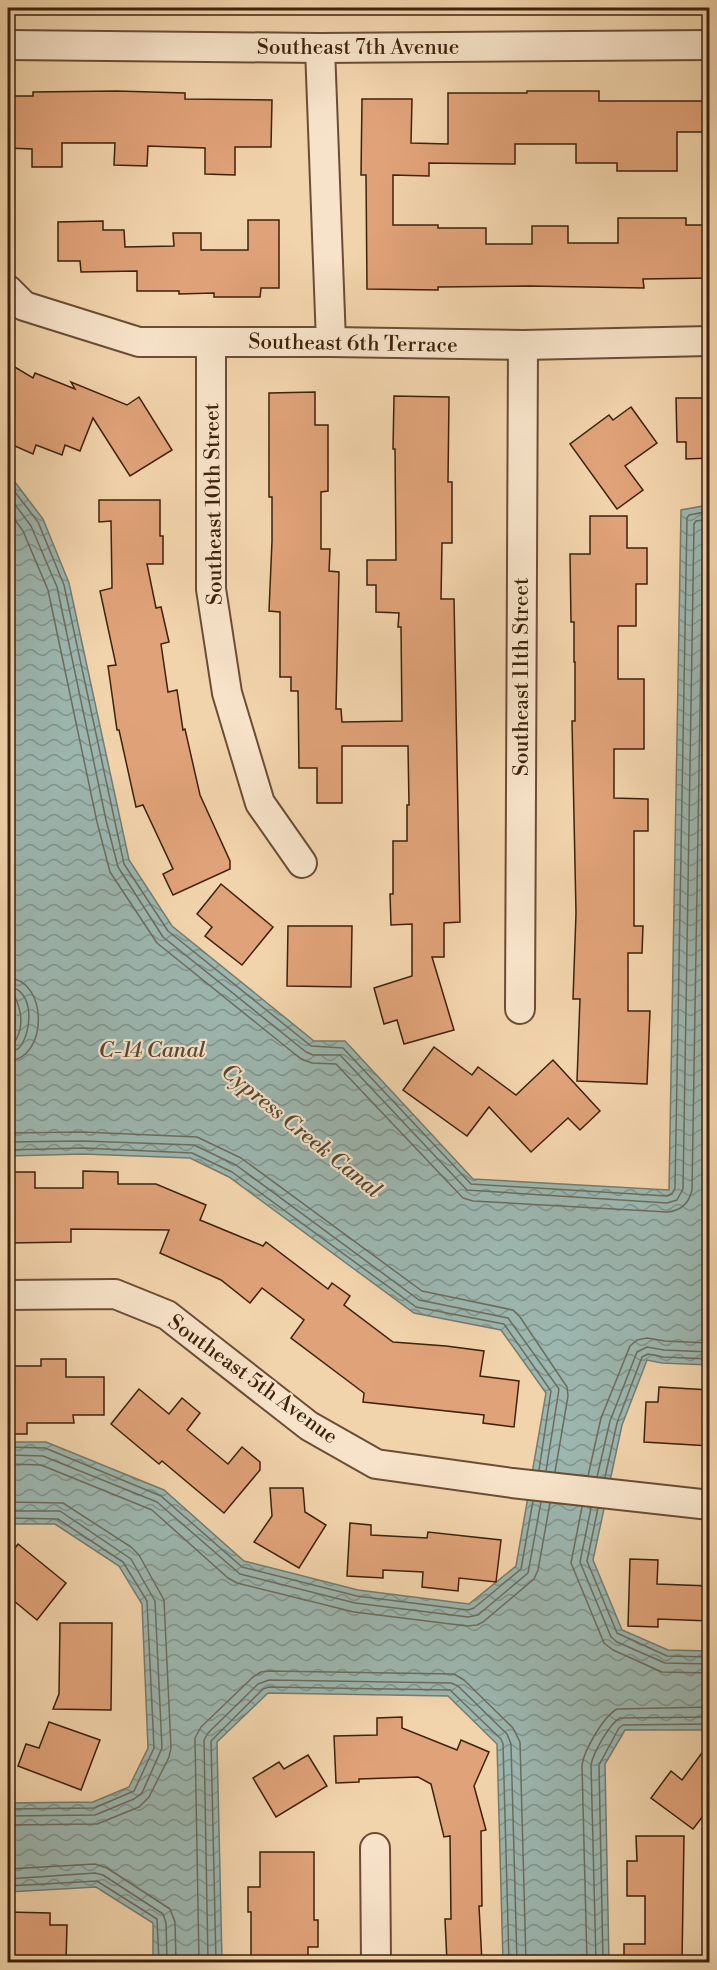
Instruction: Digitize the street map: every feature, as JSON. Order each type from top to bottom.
[{"type":"street","name":"Southeast 7th Avenue","points":[[8,45],[320,48],[710,45]]},
{"type":"street","points":[[320,48],[331,342]]},
{"type":"street","name":"Southeast 6th Terrace","points":[[8,290],[24,306],[139,342],[523,345],[710,341]]},
{"type":"street","name":"Southeast 10th Street","points":[[211,342],[211,589],[227,693],[260,803],[302,863]]},
{"type":"street","name":"Southeast 11th Street","points":[[520,1009],[523,345]]},
{"type":"street","name":"Southeast 5th Avenue","points":[[8,1295],[115,1294],[167,1315],[309,1426],[376,1464],[512,1484],[710,1505]]},
{"type":"street","points":[[375,1848],[376,1962]]},
{"type":"water","points":[[8,473],[43,519],[69,583],[129,860],[172,926],[314,1041],[345,1041],[473,1179],[669,1190],[681,510],[709,505],[709,1365],[647,1360],[622,1425],[593,1560],[622,1630],[668,1650],[709,1651],[709,1730],[625,1730],[605,1764],[609,1962],[503,1962],[497,1744],[448,1696],[268,1693],[217,1742],[222,1962],[153,1962],[153,1923],[96,1887],[8,1892],[8,1803],[93,1802],[129,1787],[148,1748],[142,1604],[119,1566],[55,1524],[8,1524],[8,1442],[46,1442],[164,1490],[244,1561],[358,1590],[469,1604],[516,1566],[546,1393],[501,1330],[414,1313],[229,1177],[190,1158],[83,1154],[8,1156],[8,1043],[15,1019],[8,994]]},
{"type":"building","points":[[527,91],[599,91],[599,101],[710,101],[710,132],[677,132],[677,171],[617,171],[617,163],[576,163],[576,144],[515,144],[515,164],[429,163],[429,176],[393,175],[393,225],[486,228],[486,244],[532,244],[532,226],[568,226],[568,243],[618,243],[618,218],[686,218],[686,225],[710,225],[710,278],[643,279],[644,288],[529,286],[438,287],[438,290],[367,289],[366,175],[361,175],[362,99],[412,99],[411,143],[448,144],[448,93],[527,93]]},
{"type":"building","points":[[33,92],[185,93],[185,99],[272,100],[271,147],[235,147],[235,175],[205,174],[205,148],[148,146],[147,166],[114,165],[115,143],[62,143],[62,167],[32,167],[32,149],[8,148],[8,96],[33,96]]},
{"type":"building","points":[[248,220],[279,220],[279,288],[261,288],[260,297],[214,297],[214,293],[179,294],[179,291],[137,291],[137,271],[81,272],[80,261],[58,261],[58,222],[103,221],[103,230],[124,230],[125,247],[174,246],[173,233],[201,233],[201,250],[248,250]]},
{"type":"building","points":[[8,363],[33,378],[35,373],[75,389],[71,382],[127,405],[139,397],[172,450],[130,476],[93,418],[80,451],[65,445],[62,455],[36,445],[33,454],[8,443]]},
{"type":"building","points":[[315,392],[315,425],[328,425],[328,491],[321,492],[321,549],[330,549],[329,571],[339,572],[336,709],[341,709],[342,722],[402,721],[399,613],[376,612],[376,585],[367,585],[367,560],[396,560],[394,396],[449,397],[448,482],[452,482],[452,543],[442,543],[441,599],[454,599],[460,922],[444,923],[444,957],[432,957],[454,1030],[404,1044],[397,1020],[384,1024],[374,988],[412,976],[412,924],[391,925],[390,894],[393,894],[393,841],[407,841],[408,746],[342,746],[342,803],[317,803],[317,768],[299,768],[298,691],[291,691],[291,677],[280,677],[280,612],[269,611],[272,497],[269,497],[269,393]]},
{"type":"building","points":[[676,398],[710,398],[710,458],[686,459],[686,442],[677,442]]},
{"type":"building","points":[[631,407],[657,443],[625,466],[643,490],[617,509],[570,444],[609,415],[613,420]]},
{"type":"building","points":[[99,500],[160,500],[163,564],[147,564],[156,608],[161,607],[169,642],[161,644],[168,692],[177,690],[183,730],[185,729],[200,795],[230,861],[230,869],[173,895],[163,874],[173,869],[143,805],[136,807],[119,730],[117,730],[108,666],[116,665],[100,591],[112,588],[111,521],[99,522]]},
{"type":"building","points":[[590,516],[627,516],[627,548],[647,548],[647,584],[636,584],[636,626],[618,626],[618,679],[644,679],[644,749],[614,749],[614,798],[648,799],[648,831],[634,831],[634,926],[643,926],[642,953],[628,953],[628,1011],[650,1011],[647,1084],[577,1081],[580,999],[573,999],[576,913],[572,721],[575,721],[575,662],[574,622],[571,622],[570,554],[590,554]]},
{"type":"building","points":[[221,884],[273,927],[242,965],[205,936],[212,927],[197,914]]},
{"type":"building","points":[[288,926],[352,926],[351,987],[287,986]]},
{"type":"building","points":[[434,1047],[472,1075],[478,1067],[516,1095],[553,1060],[600,1111],[580,1130],[568,1118],[531,1152],[489,1107],[467,1136],[403,1090]]},
{"type":"building","points":[[83,1171],[118,1172],[118,1184],[156,1184],[206,1205],[200,1220],[263,1246],[266,1242],[328,1289],[332,1283],[350,1296],[344,1305],[393,1342],[484,1351],[480,1376],[519,1381],[514,1427],[483,1423],[484,1415],[363,1402],[364,1393],[291,1338],[304,1320],[262,1288],[250,1303],[221,1280],[160,1253],[169,1230],[71,1229],[71,1242],[8,1243],[8,1172],[35,1172],[35,1188],[83,1188]]},
{"type":"building","points":[[41,1359],[66,1359],[66,1377],[104,1377],[104,1415],[73,1415],[74,1423],[27,1423],[27,1434],[8,1434],[8,1366],[41,1366]]},
{"type":"building","points":[[659,1387],[710,1390],[710,1446],[644,1442],[646,1402],[658,1402]]},
{"type":"building","points":[[139,1389],[169,1414],[182,1398],[200,1413],[187,1430],[228,1464],[242,1447],[260,1462],[260,1470],[224,1513],[162,1461],[159,1464],[111,1424]]},
{"type":"building","points":[[270,1488],[303,1488],[305,1512],[326,1525],[299,1568],[254,1542],[272,1516]]},
{"type":"building","points":[[350,1523],[371,1525],[371,1535],[427,1538],[428,1532],[501,1540],[496,1582],[459,1578],[458,1591],[422,1587],[423,1572],[383,1570],[383,1578],[347,1576]]},
{"type":"building","points":[[18,1544],[66,1583],[37,1620],[8,1596],[8,1558]]},
{"type":"building","points":[[630,1559],[658,1560],[657,1584],[710,1586],[710,1621],[658,1619],[658,1627],[628,1626]]},
{"type":"building","points":[[60,1623],[112,1623],[111,1710],[53,1709],[59,1694]]},
{"type":"building","points":[[402,1717],[402,1728],[457,1750],[461,1740],[489,1752],[474,1786],[486,1830],[481,1831],[482,1906],[479,1906],[482,1962],[447,1962],[445,1919],[451,1919],[450,1836],[444,1837],[431,1784],[418,1777],[359,1779],[359,1782],[336,1783],[334,1736],[377,1735],[377,1718]]},
{"type":"building","points":[[49,1722],[100,1740],[81,1790],[18,1766],[26,1744],[39,1748]]},
{"type":"building","points":[[710,1742],[710,1807],[693,1829],[651,1798],[671,1771],[682,1780]]},
{"type":"building","points":[[308,1755],[327,1786],[276,1817],[253,1778],[279,1762],[284,1769]]},
{"type":"building","points":[[636,1836],[684,1836],[682,1962],[624,1962],[624,1944],[645,1944],[645,1896],[627,1896],[627,1861],[637,1861]]},
{"type":"building","points":[[260,1852],[314,1852],[314,1920],[318,1920],[318,1947],[308,1947],[308,1962],[251,1962],[251,1912],[248,1912],[248,1887],[260,1887]]},
{"type":"building","points":[[8,1912],[50,1913],[50,1925],[67,1925],[66,1962],[8,1962]]},
{"type":"water label","name":"C-14 Canal","points":[[152,1049]]},
{"type":"water label","name":"Cypress Creek Canal","points":[[302,1130]]}]
